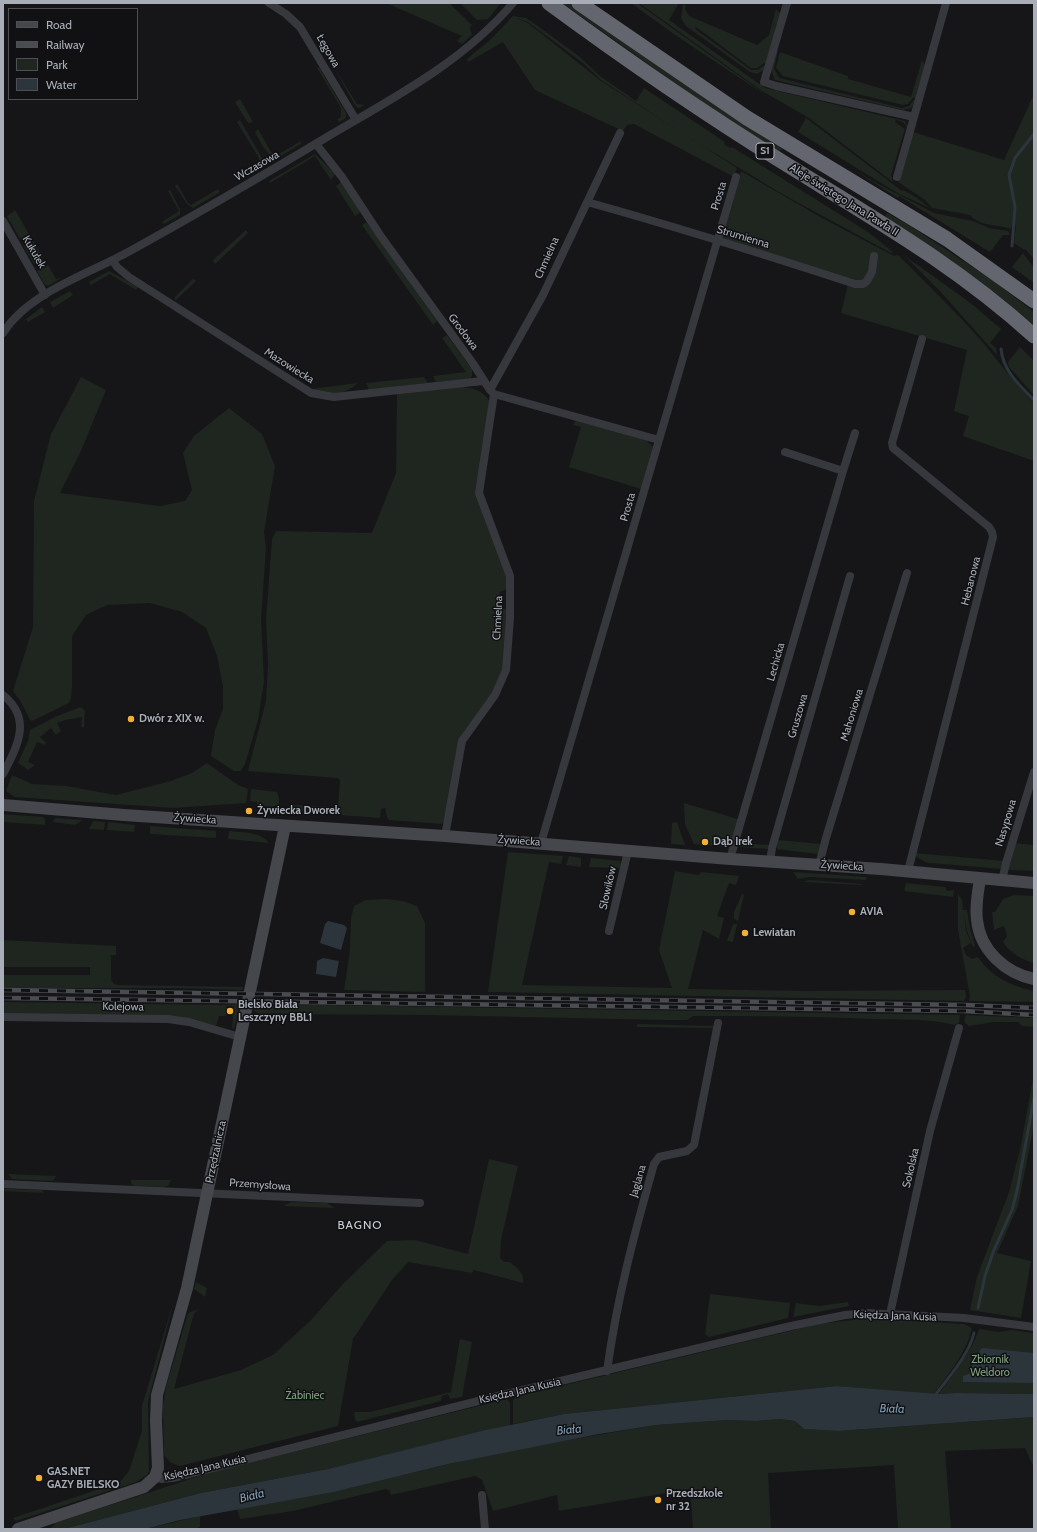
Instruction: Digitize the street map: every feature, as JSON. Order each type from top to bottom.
[{"type":"highway","name":"Aleje świętego Jana Pawła II","points":[[550,3],[620,55],[708,114],[911,241],[957,272],[985,293],[1034,336]]},
{"type":"highway","name":"Aleje świętego Jana Pawła II","points":[[579,3],[747,118],[947,239],[997,272],[1034,301]]},
{"type":"main road","name":"Żywiecka","points":[[3,805],[540,843],[730,859],[908,871],[1034,883]]},
{"type":"main road","name":"Przędzalnicza","points":[[155,1477],[158,1461],[156,1421],[157,1395],[186,1294],[285,826]]},
{"type":"main road","points":[[980,879],[976,903],[977,920],[985,943],[994,956],[1004,966],[1017,974],[1034,979]]},
{"type":"main road","name":"Księdza Jana Kusia","points":[[18,1529],[144,1487],[155,1477]]},
{"type":"street","name":"Łęgowa","points":[[269,3],[286,14],[300,26],[356,120]]},
{"type":"street","name":"Wczasowa","points":[[3,333],[18,314],[45,295],[113,261],[316,144],[444,66],[473,45],[513,3]]},
{"type":"street","points":[[787,3],[764,82],[914,117]]},
{"type":"street","points":[[897,177],[946,3]]},
{"type":"street","name":"Chmielna","points":[[445,836],[462,741],[495,694],[506,670],[510,618],[510,576],[479,493],[492,392],[543,295],[620,133]]},
{"type":"street","name":"Grodowa","points":[[316,144],[342,177],[425,299],[472,362],[483,381],[492,392]]},
{"type":"street","name":"Prosta","points":[[540,843],[736,177]]},
{"type":"street","name":"Strumienna","points":[[586,202],[684,228],[717,241],[859,284],[867,281],[870,277],[874,256]]},
{"type":"street","name":"Kukułek","points":[[3,221],[45,295]]},
{"type":"street","name":"Mazowiecka","points":[[113,261],[116,267],[129,277],[311,393],[334,397],[483,381]]},
{"type":"street","name":"Hebanowa","points":[[908,871],[993,537],[989,527],[893,448],[892,443],[922,339]]},
{"type":"street","points":[[492,392],[659,440]]},
{"type":"street","name":"Lechicka","points":[[730,859],[842,471],[855,433]]},
{"type":"street","points":[[785,452],[842,471]]},
{"type":"street","name":"Mahoniowa","points":[[820,865],[826,838],[907,573]]},
{"type":"street","name":"Gruszowa","points":[[770,862],[772,848],[850,576]]},
{"type":"street","points":[[3,695],[15,709],[20,727],[17,746],[3,774]]},
{"type":"street","name":"Nasypowa","points":[[1002,881],[1006,863],[1034,772]]},
{"type":"street","name":"Słowików","points":[[609,931],[628,851]]},
{"type":"street","name":"Kolejowa","points":[[3,1017],[168,1019],[189,1022],[240,1037]]},
{"type":"street","name":"Jaglana","points":[[607,1371],[623,1278],[654,1164],[659,1156],[687,1151],[694,1145],[718,1023]]},
{"type":"street","name":"Sokolska","points":[[890,1314],[930,1131],[959,1028]]},
{"type":"street","name":"Przemysłowa","points":[[3,1184],[207,1192],[420,1203]]},
{"type":"street","name":"Księdza Jana Kusia","points":[[155,1477],[162,1479],[173,1478],[502,1395],[818,1320],[852,1314],[890,1314],[964,1318],[1034,1327]]},
{"type":"street","points":[[482,1495],[485,1529]]},
{"type":"green space","points":[[386,3],[449,3],[472,25],[470,27],[472,35],[462,44],[457,41],[462,36]]},
{"type":"green space","points":[[460,3],[501,3],[488,19],[477,20]]},
{"type":"green space","points":[[562,3],[571,3],[781,147],[783,150],[778,151],[709,107]]},
{"type":"green space","points":[[631,3],[637,3],[773,100],[678,37]]},
{"type":"green space","points":[[639,3],[679,3],[669,20],[765,88],[905,121],[908,129],[903,122],[896,120],[895,122],[905,129],[891,175],[893,182],[898,186],[809,118],[762,91]]},
{"type":"green space","points":[[683,4],[686,6],[685,9],[689,16],[757,45],[769,35],[776,9],[780,13],[766,64],[764,63],[757,68],[751,68],[696,27],[695,29],[751,70],[757,70],[765,65],[764,70],[757,74],[750,72],[686,26],[681,18]]},
{"type":"green space","points":[[513,16],[526,18],[535,24],[580,57],[600,76],[636,101],[644,88],[725,142],[724,144],[730,148],[732,147],[868,232],[893,252],[891,253],[784,195],[697,143],[737,168],[734,177],[634,124],[627,125],[623,131],[535,90],[503,42],[468,62],[467,59],[490,40]],"holes":[[[516,18],[528,22],[583,63],[601,80],[681,132],[601,81],[528,23]]]},
{"type":"green space","points":[[776,51],[778,51],[774,68],[779,78],[902,108],[909,106],[915,98],[913,98],[908,104],[903,105],[783,76],[776,68],[780,52],[848,76],[848,79],[911,97],[922,60],[925,65],[913,105],[911,108],[903,110],[775,80],[771,71]]},
{"type":"green space","points":[[333,66],[357,104],[365,105],[358,108],[355,105]]},
{"type":"green space","points":[[319,67],[346,113],[346,118],[339,122],[337,119],[341,117],[341,108],[317,68]]},
{"type":"green space","points":[[1034,94],[1034,259],[1025,249],[1024,250],[1014,243],[1016,225],[1012,225],[1011,229],[989,225],[979,222],[970,215],[932,208],[925,200],[898,182],[913,132],[1004,160]]},
{"type":"green space","points":[[240,99],[253,122],[248,123],[235,102]]},
{"type":"green space","points":[[806,118],[902,191],[903,190],[898,187],[917,198],[930,208],[899,194],[798,132]]},
{"type":"green space","points":[[240,120],[262,158],[262,166],[257,170],[255,167],[257,166],[259,158],[237,122]]},
{"type":"green space","points":[[258,129],[271,152],[279,154],[301,141],[301,144],[276,159],[266,151],[261,143],[255,132]]},
{"type":"green space","points":[[315,154],[335,174],[331,180],[315,156],[270,183],[269,181]]},
{"type":"green space","points":[[852,169],[934,213],[973,221],[989,228],[1008,231],[1010,235],[1003,235],[990,252]]},
{"type":"green space","points":[[741,171],[822,218],[894,256],[898,255],[969,327],[1034,403],[1034,461],[963,436],[969,416],[954,411],[967,350],[841,313],[848,284],[860,286],[869,283],[875,270],[877,254],[872,253],[869,274],[865,279],[856,282],[724,241],[721,238]]},
{"type":"green space","points":[[341,182],[361,212],[355,216],[336,186]]},
{"type":"green space","points":[[177,184],[188,203],[191,205],[218,189],[220,192],[193,208],[187,204],[175,186]]},
{"type":"green space","points":[[170,190],[180,209],[180,215],[164,224],[162,222],[179,211],[168,191]]},
{"type":"green space","points":[[15,210],[29,234],[20,239],[7,216]]},
{"type":"green space","points":[[887,213],[907,224],[991,279],[1034,312],[1034,328],[885,217]]},
{"type":"green space","points":[[367,223],[437,321],[433,325],[362,225]]},
{"type":"green space","points":[[246,230],[248,233],[215,264],[213,260]]},
{"type":"green space","points":[[32,239],[43,258],[34,264],[23,245]]},
{"type":"green space","points":[[1023,253],[1034,268],[1034,283],[1012,267]]},
{"type":"green space","points":[[905,256],[972,304],[1001,329],[990,343],[996,348],[997,355],[938,289]]},
{"type":"green space","points":[[48,265],[56,279],[61,278],[48,286],[44,284],[37,271]]},
{"type":"green space","points":[[109,271],[138,287],[136,290],[110,274],[91,285],[89,282]]},
{"type":"green space","points":[[193,279],[196,281],[176,300],[176,305],[175,297]]},
{"type":"green space","points":[[70,291],[73,295],[53,308],[50,302]]},
{"type":"green space","points":[[42,307],[45,312],[28,322],[26,319]]},
{"type":"green space","points":[[447,335],[472,369],[472,376],[470,379],[436,382],[433,376],[466,372],[442,338]]},
{"type":"green space","points":[[1020,347],[1034,361],[1034,395],[1009,367],[1008,362]]},
{"type":"green space","points":[[287,373],[312,389],[357,383],[348,390],[342,392],[323,394],[306,388],[287,376]]},
{"type":"green space","points":[[81,377],[106,390],[81,451],[60,493],[160,506],[185,501],[192,490],[183,453],[194,436],[229,408],[262,434],[275,466],[264,532],[266,548],[261,619],[264,682],[258,720],[245,764],[241,771],[234,771],[211,756],[215,730],[223,709],[223,687],[217,656],[206,628],[182,612],[150,603],[107,605],[86,615],[72,636],[72,686],[69,703],[32,721],[13,691],[33,627],[34,501],[51,434]]},
{"type":"green space","points":[[424,377],[428,383],[369,390],[366,383]]},
{"type":"green space","points":[[461,387],[470,388],[482,393],[490,402],[477,485],[506,567],[509,588],[500,592],[499,605],[508,611],[504,669],[499,684],[464,733],[444,821],[442,824],[389,820],[385,808],[381,809],[380,818],[298,812],[293,805],[338,807],[340,780],[337,778],[248,771],[266,701],[268,664],[266,620],[272,539],[276,531],[372,533],[396,473],[397,392]]},
{"type":"green space","points":[[577,419],[646,440],[653,447],[641,489],[569,467],[581,427],[573,425]]},
{"type":"green space","points":[[81,707],[85,711],[84,727],[81,727],[82,717],[57,723],[61,731],[56,735],[51,728],[40,737],[46,743],[45,745],[37,742],[28,762],[35,765],[28,770],[18,763],[28,741],[30,730],[57,716]]},
{"type":"green space","points":[[207,763],[238,785],[248,789],[246,803],[173,808],[15,797],[6,791],[12,775],[32,784],[66,786],[116,795],[171,781],[192,773]]},
{"type":"green space","points":[[251,789],[277,792],[279,804],[273,807],[257,806],[257,802],[250,801]]},
{"type":"green space","points":[[684,803],[741,820],[728,847],[694,844],[685,824]]},
{"type":"green space","points":[[3,814],[43,817],[45,819],[45,825],[3,822]]},
{"type":"green space","points":[[55,818],[83,820],[75,825],[53,822]]},
{"type":"green space","points":[[93,821],[105,822],[104,830],[89,829]]},
{"type":"green space","points":[[108,822],[135,825],[134,832],[107,830]]},
{"type":"green space","points":[[677,822],[685,845],[671,844],[672,823]]},
{"type":"green space","points":[[150,826],[216,831],[216,838],[150,834]]},
{"type":"green space","points":[[229,831],[256,834],[261,836],[269,843],[228,839]]},
{"type":"green space","points":[[777,840],[821,844],[818,854],[777,849]]},
{"type":"green space","points":[[738,843],[771,845],[769,849],[738,847]]},
{"type":"green space","points":[[1014,843],[1034,845],[1034,871],[1008,870]]},
{"type":"green space","points":[[508,852],[563,856],[561,864],[549,862],[522,985],[672,988],[659,950],[675,871],[699,875],[701,872],[739,876],[736,885],[729,883],[717,916],[724,918],[719,939],[703,930],[688,989],[805,991],[965,990],[966,997],[964,1001],[488,992]]},
{"type":"green space","points":[[915,853],[1004,861],[1002,869],[930,863],[925,862],[915,856]]},
{"type":"green space","points":[[569,856],[581,858],[581,867],[566,865]]},
{"type":"green space","points":[[591,858],[620,861],[621,868],[589,867]]},
{"type":"green space","points":[[793,872],[867,877],[866,880],[810,877],[798,879]]},
{"type":"green space","points":[[809,880],[863,884],[803,882]]},
{"type":"green space","points":[[906,883],[945,887],[947,891],[954,890],[953,897],[904,891]]},
{"type":"green space","points":[[742,894],[744,894],[738,921],[734,919],[734,912]]},
{"type":"green space","points":[[958,894],[962,900],[963,910],[967,910],[975,946],[973,947],[967,931],[964,913],[966,931],[971,943],[963,948],[966,955],[972,959],[978,957],[989,970],[1003,980],[1034,991],[1034,1002],[969,1001],[970,996],[958,930]]},
{"type":"green space","points":[[1014,895],[1034,896],[1034,963],[1017,956],[1009,950],[1003,942],[1007,936],[1004,926],[994,930],[992,912],[995,912],[1003,899]]},
{"type":"green space","points":[[386,899],[403,901],[417,906],[425,923],[425,992],[344,990],[350,950],[351,918],[354,906],[366,900]]},
{"type":"green space","points":[[733,924],[737,924],[733,942],[727,941]]},
{"type":"green space","points":[[3,940],[116,946],[116,955],[111,955],[111,980],[114,984],[118,985],[243,987],[242,990],[178,988],[3,988],[3,975],[90,975],[90,967],[3,967]]},
{"type":"green space","points":[[3,1002],[240,1004],[234,1028],[232,1028],[234,1007],[226,1006],[226,1016],[219,1016],[216,1026],[177,1016],[3,1014]]},
{"type":"green space","points":[[256,1004],[960,1015],[959,1023],[954,1025],[934,1021],[783,1016],[693,1016],[687,1020],[666,1020],[429,1015],[260,1014],[254,1011]]},
{"type":"green space","points":[[966,1015],[1034,1018],[1034,1027],[1022,1026],[1018,1022],[995,1022],[968,1026],[964,1021]]},
{"type":"green space","points":[[638,1024],[713,1026],[715,1028],[636,1027]]},
{"type":"green space","points":[[1034,1073],[1034,1125],[1018,1206],[997,1253],[1031,1261],[1021,1318],[970,1310],[977,1277],[1009,1192],[1020,1150]]},
{"type":"green space","name":"Żabiniec","points":[[489,1159],[518,1166],[501,1240],[500,1258],[504,1262],[510,1262],[518,1269],[523,1276],[523,1283],[474,1270],[472,1273],[408,1262],[392,1280],[353,1339],[338,1426],[180,1466],[171,1463],[164,1455],[163,1406],[166,1387],[188,1313],[200,1309],[194,1313],[174,1389],[241,1370],[273,1355],[311,1320],[342,1285],[387,1241],[415,1240],[468,1254]]},
{"type":"green space","points":[[8,1174],[56,1176],[53,1181],[12,1179]]},
{"type":"green space","points":[[131,1180],[171,1180],[168,1186],[163,1187],[134,1186],[131,1183]]},
{"type":"green space","points":[[3,1189],[42,1190],[44,1193],[3,1191]]},
{"type":"green space","points":[[291,1202],[327,1203],[335,1208],[283,1206]]},
{"type":"green space","points":[[196,1282],[207,1288],[205,1297],[194,1289]]},
{"type":"green space","points":[[710,1294],[790,1303],[788,1318],[709,1337],[705,1334]]},
{"type":"green space","points":[[175,1297],[148,1402],[149,1471],[147,1475],[136,1482],[16,1521],[13,1518],[120,1482],[129,1471],[142,1431],[142,1406]]},
{"type":"green space","points":[[848,1302],[849,1306],[793,1317],[796,1303],[819,1306]]},
{"type":"green space","points":[[869,1318],[964,1324],[972,1328],[966,1346],[961,1355],[934,1394],[837,1386],[564,1414],[513,1424],[513,1401],[515,1397],[819,1324]]},
{"type":"green space","points":[[979,1329],[999,1332],[1011,1330],[1034,1333],[1034,1394],[939,1394],[967,1355]]},
{"type":"green space","points":[[460,1339],[472,1342],[462,1397],[450,1399],[448,1394],[442,1396],[441,1401],[357,1422],[355,1420],[354,1412],[370,1412],[451,1392]]},
{"type":"green space","points":[[507,1399],[510,1403],[510,1425],[328,1469],[201,1493],[64,1529],[48,1529],[55,1523],[215,1471]]},
{"type":"green space","points":[[1034,1417],[1034,1468],[1025,1448],[945,1451],[951,1529],[898,1529],[894,1465],[768,1473],[771,1529],[693,1529],[690,1489],[559,1511],[557,1495],[493,1511],[482,1480],[475,1476],[391,1495],[390,1491],[386,1489],[293,1511],[240,1519],[237,1509],[334,1492],[448,1464],[539,1445],[656,1425],[727,1420],[756,1421],[780,1419],[795,1421],[804,1429],[838,1431]]},
{"type":"green space","points":[[200,1516],[200,1527],[196,1529],[145,1529]]},
{"type":"water","points":[[328,921],[344,925],[347,928],[341,950],[320,943],[325,924]]},
{"type":"water","points":[[323,958],[339,961],[336,977],[316,974],[317,961]]},
{"type":"water","name":"Zbiornik Weldoro","points":[[982,1348],[1034,1353],[1034,1383],[963,1382],[963,1376],[969,1374],[977,1354]]},
{"type":"water","name":"Biała","points":[[837,1386],[939,1394],[1034,1394],[1034,1417],[838,1431],[804,1429],[795,1421],[780,1419],[756,1421],[727,1420],[656,1425],[599,1434],[448,1464],[334,1492],[180,1520],[145,1529],[64,1529],[201,1493],[328,1469],[486,1430],[564,1414]]},
{"type":"waterway","points":[[1012,246],[1015,207],[1009,175],[1015,158],[1034,134]]},
{"type":"waterway","points":[[1001,349],[1002,357],[1013,378],[1034,400]]},
{"type":"waterway","points":[[978,1308],[985,1276],[994,1250],[1012,1210],[1017,1191],[1034,1098]]},
{"type":"waterway","points":[[934,1397],[962,1359],[974,1333]]},
{"type":"railway","points":[[3,990],[966,1005],[1034,1008]]},
{"type":"railway","points":[[3,998],[964,1011],[1034,1015]]},
{"type":"place","name":"Dwór z XIX w.","points":[[131,719]]},
{"type":"place","name":"Żywiecka Dworek","points":[[249,811]]},
{"type":"place","name":"Dąb Irek","points":[[705,842]]},
{"type":"place","name":"AVIA","points":[[852,912]]},
{"type":"place","name":"Lewiatan","points":[[745,933]]},
{"type":"place","name":"Bielsko Biała Leszczyny BBL1","points":[[230,1011]]},
{"type":"place","name":"GAS.NET GAZY BIELSKO","points":[[39,1478]]},
{"type":"place","name":"Przedszkole nr 32","points":[[658,1500]]},
{"type":"district","name":"BAGNO","points":[[360,1225]]}]
